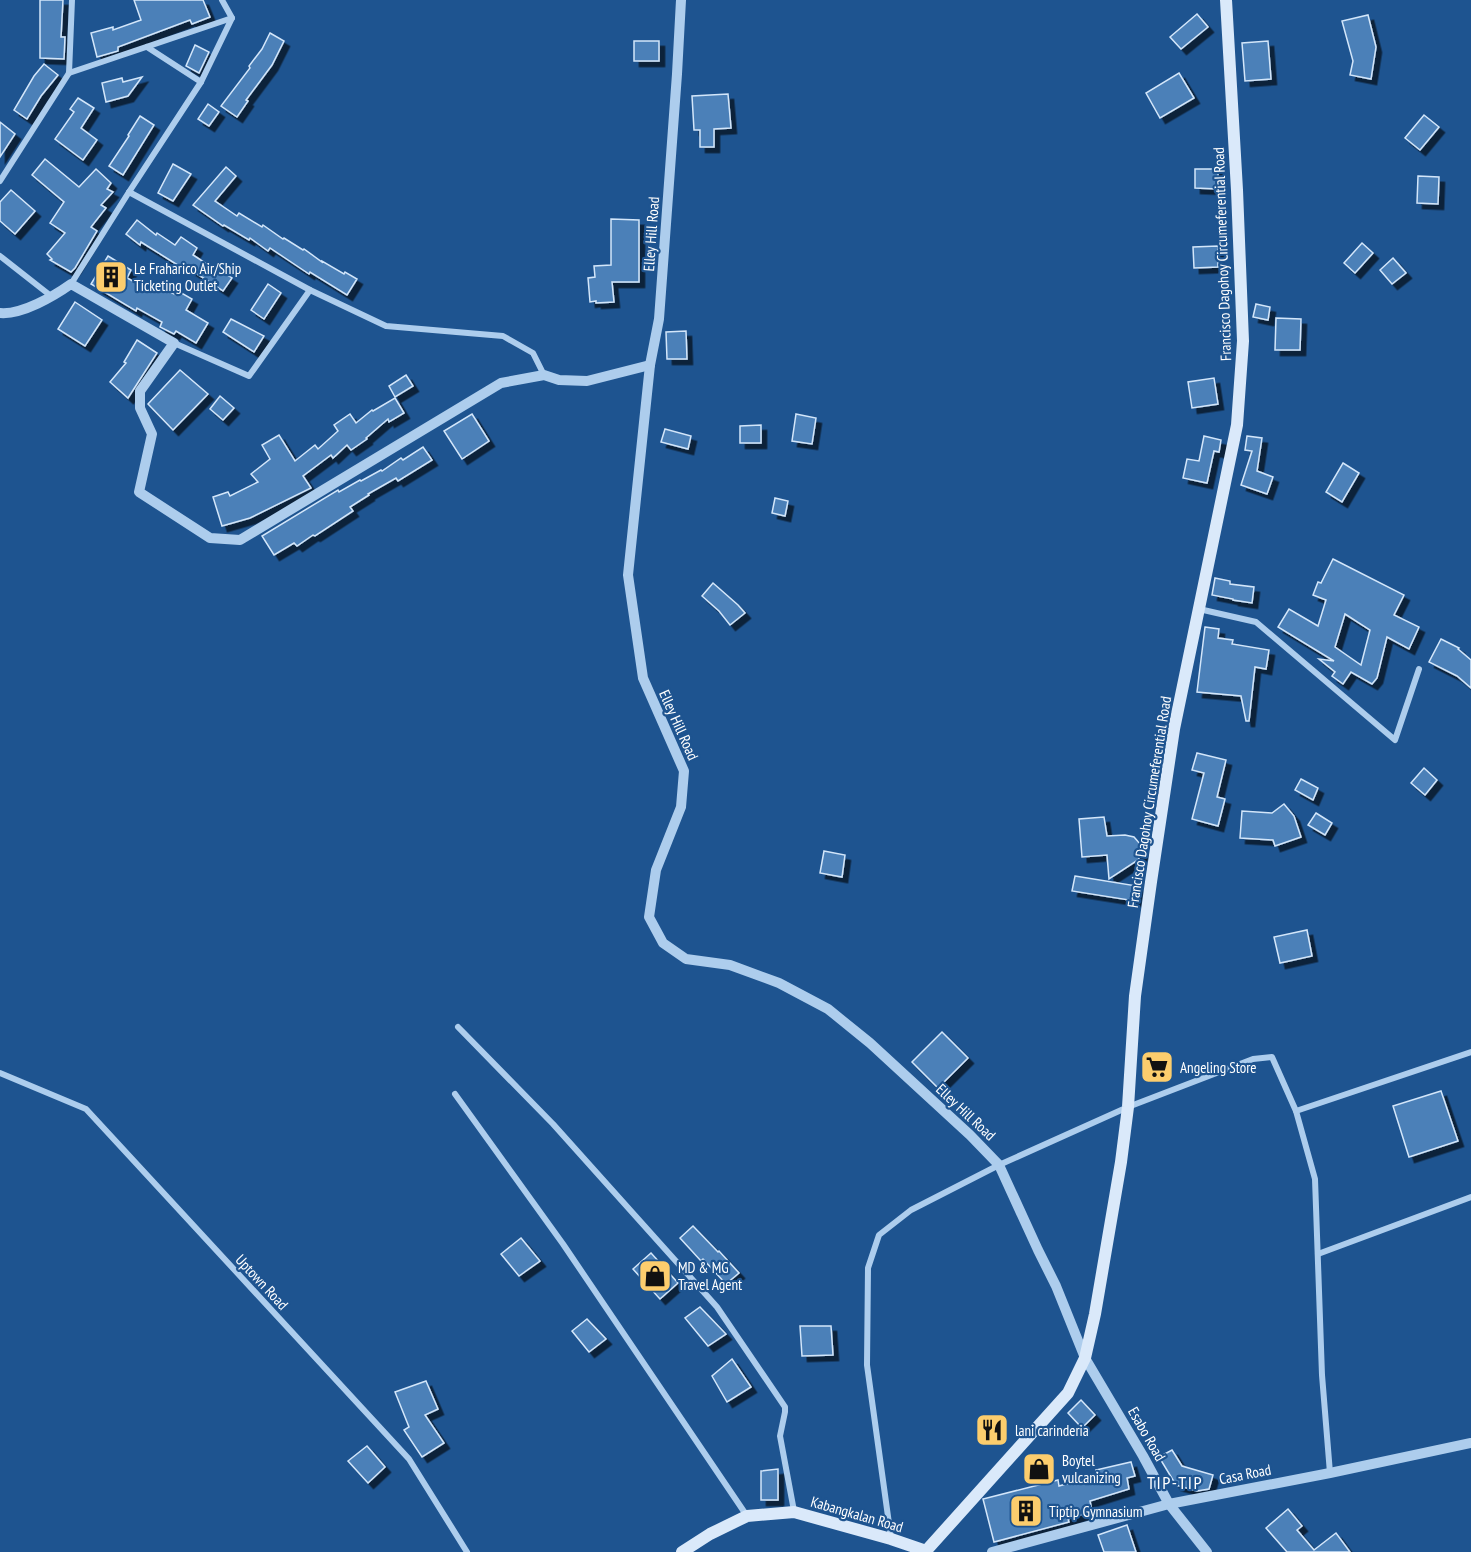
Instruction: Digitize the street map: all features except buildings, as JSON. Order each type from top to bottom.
[{"type":"main road","name":"Francisco Dagohoy Circumeferential Road","points":[[928,1552],[1068,1393],[1085,1358],[1095,1314],[1128,1107],[1135,996],[1174,729],[1237,425],[1243,341],[1226,0]]},
{"type":"main road","name":"Kabangkalan Road","points":[[682,1552],[710,1534],[747,1516],[794,1512],[891,1539],[928,1552]]},
{"type":"street","points":[[0,181],[69,73],[72,0]]},
{"type":"street","points":[[222,0],[232,18]]},
{"type":"street","name":"Elley Hill Road","points":[[681,0],[659,319],[650,365],[628,575],[642,678],[684,771],[681,807],[656,870],[649,917],[663,943],[686,959],[730,965],[779,983],[828,1009],[878,1051],[999,1164],[1056,1286],[1085,1358]]},
{"type":"street","points":[[69,73],[232,18]]},
{"type":"street","points":[[0,313],[9,314],[52,297],[72,284],[201,82],[232,18]]},
{"type":"street","points":[[147,47],[201,82]]},
{"type":"street","points":[[129,192],[310,290],[386,326],[502,336],[533,353],[544,375]]},
{"type":"street","points":[[0,256],[52,297]]},
{"type":"street","points":[[72,284],[174,344],[249,376],[310,290]]},
{"type":"street","points":[[174,344],[140,391],[140,408],[152,434],[139,492],[210,538],[240,540],[501,383],[544,375],[559,380],[587,381],[650,365]]},
{"type":"street","points":[[1199,609],[1256,622],[1395,740],[1419,669]]},
{"type":"street","points":[[458,1027],[553,1124],[717,1307],[785,1407],[780,1436],[794,1512]]},
{"type":"street","points":[[1296,1111],[1471,1052]]},
{"type":"street","points":[[891,1539],[867,1365],[868,1268],[879,1236],[911,1210],[999,1164],[1128,1107],[1253,1059],[1272,1058],[1296,1111],[1315,1179],[1322,1375],[1330,1473]]},
{"type":"street","name":"Uptown Road","points":[[0,1073],[86,1109],[409,1459],[467,1552]]},
{"type":"street","points":[[455,1094],[516,1176],[747,1516]]},
{"type":"street","points":[[1318,1254],[1471,1197]]},
{"type":"street","name":"Esabo Road","points":[[1085,1358],[1169,1504],[1207,1552]]},
{"type":"street","name":"Casa Road","points":[[992,1552],[1169,1504],[1471,1443]]},
{"type":"place","name":"Le Fraharico Air/Ship Ticketing Outlet","points":[[111,277]]},
{"type":"place","name":"Angeling Store","points":[[1157,1067]]},
{"type":"place","name":"MD & MG Travel Agent","points":[[655,1276]]},
{"type":"place","name":"lani carinderia","points":[[992,1430]]},
{"type":"place","name":"Boytel vulcanizing","points":[[1039,1469]]},
{"type":"place","name":"Tiptip Gymnasium","points":[[1026,1511]]},
{"type":"district","name":"TIP-TIP","points":[[1175,1482]]}]
